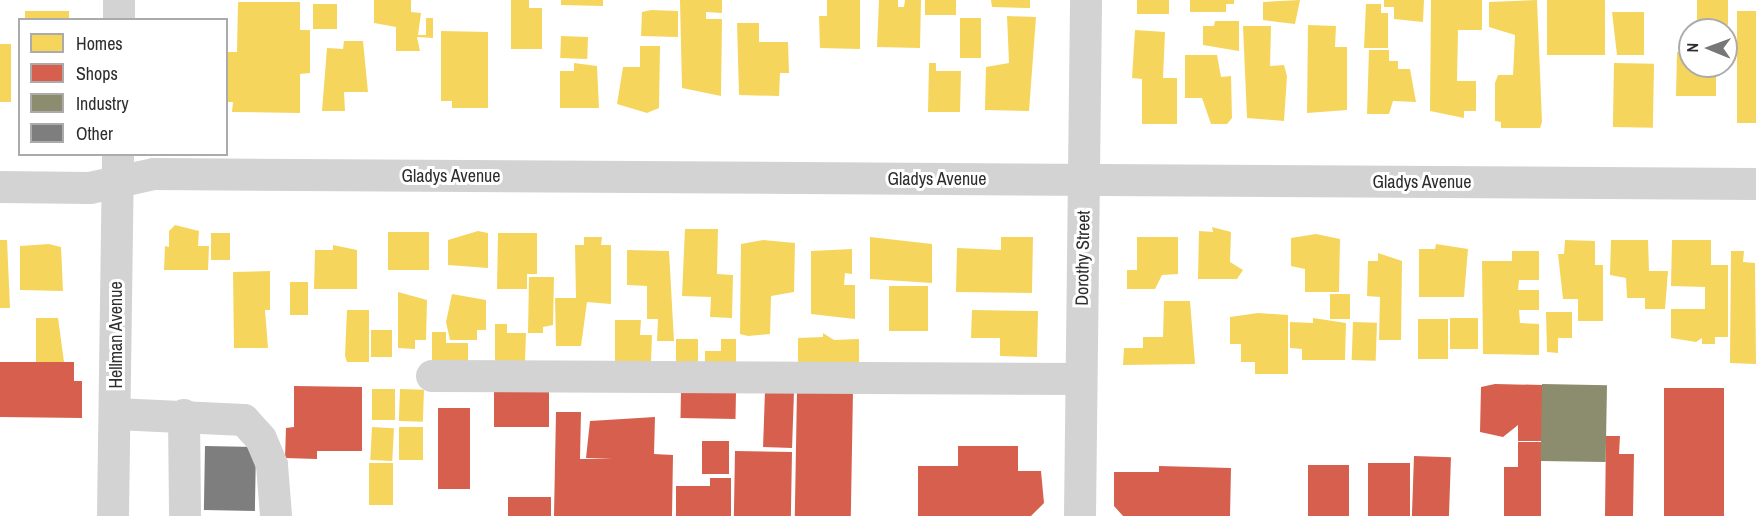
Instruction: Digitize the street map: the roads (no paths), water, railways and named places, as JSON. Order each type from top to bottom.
[{"type":"street","points":[[119,0],[119,18]]},
{"type":"street","name":"Dorothy Street","points":[[1080,516],[1086,0]]},
{"type":"street","name":"Gladys Avenue","points":[[0,187],[90,188],[118,167],[154,174],[1756,184]]},
{"type":"street","name":"Hellman Avenue","points":[[113,516],[118,167]]},
{"type":"street","points":[[432,376],[1081,379]]},
{"type":"street","points":[[116,414],[184,415],[244,420],[261,439],[272,465],[276,516]]},
{"type":"street","points":[[184,415],[185,516]]}]
